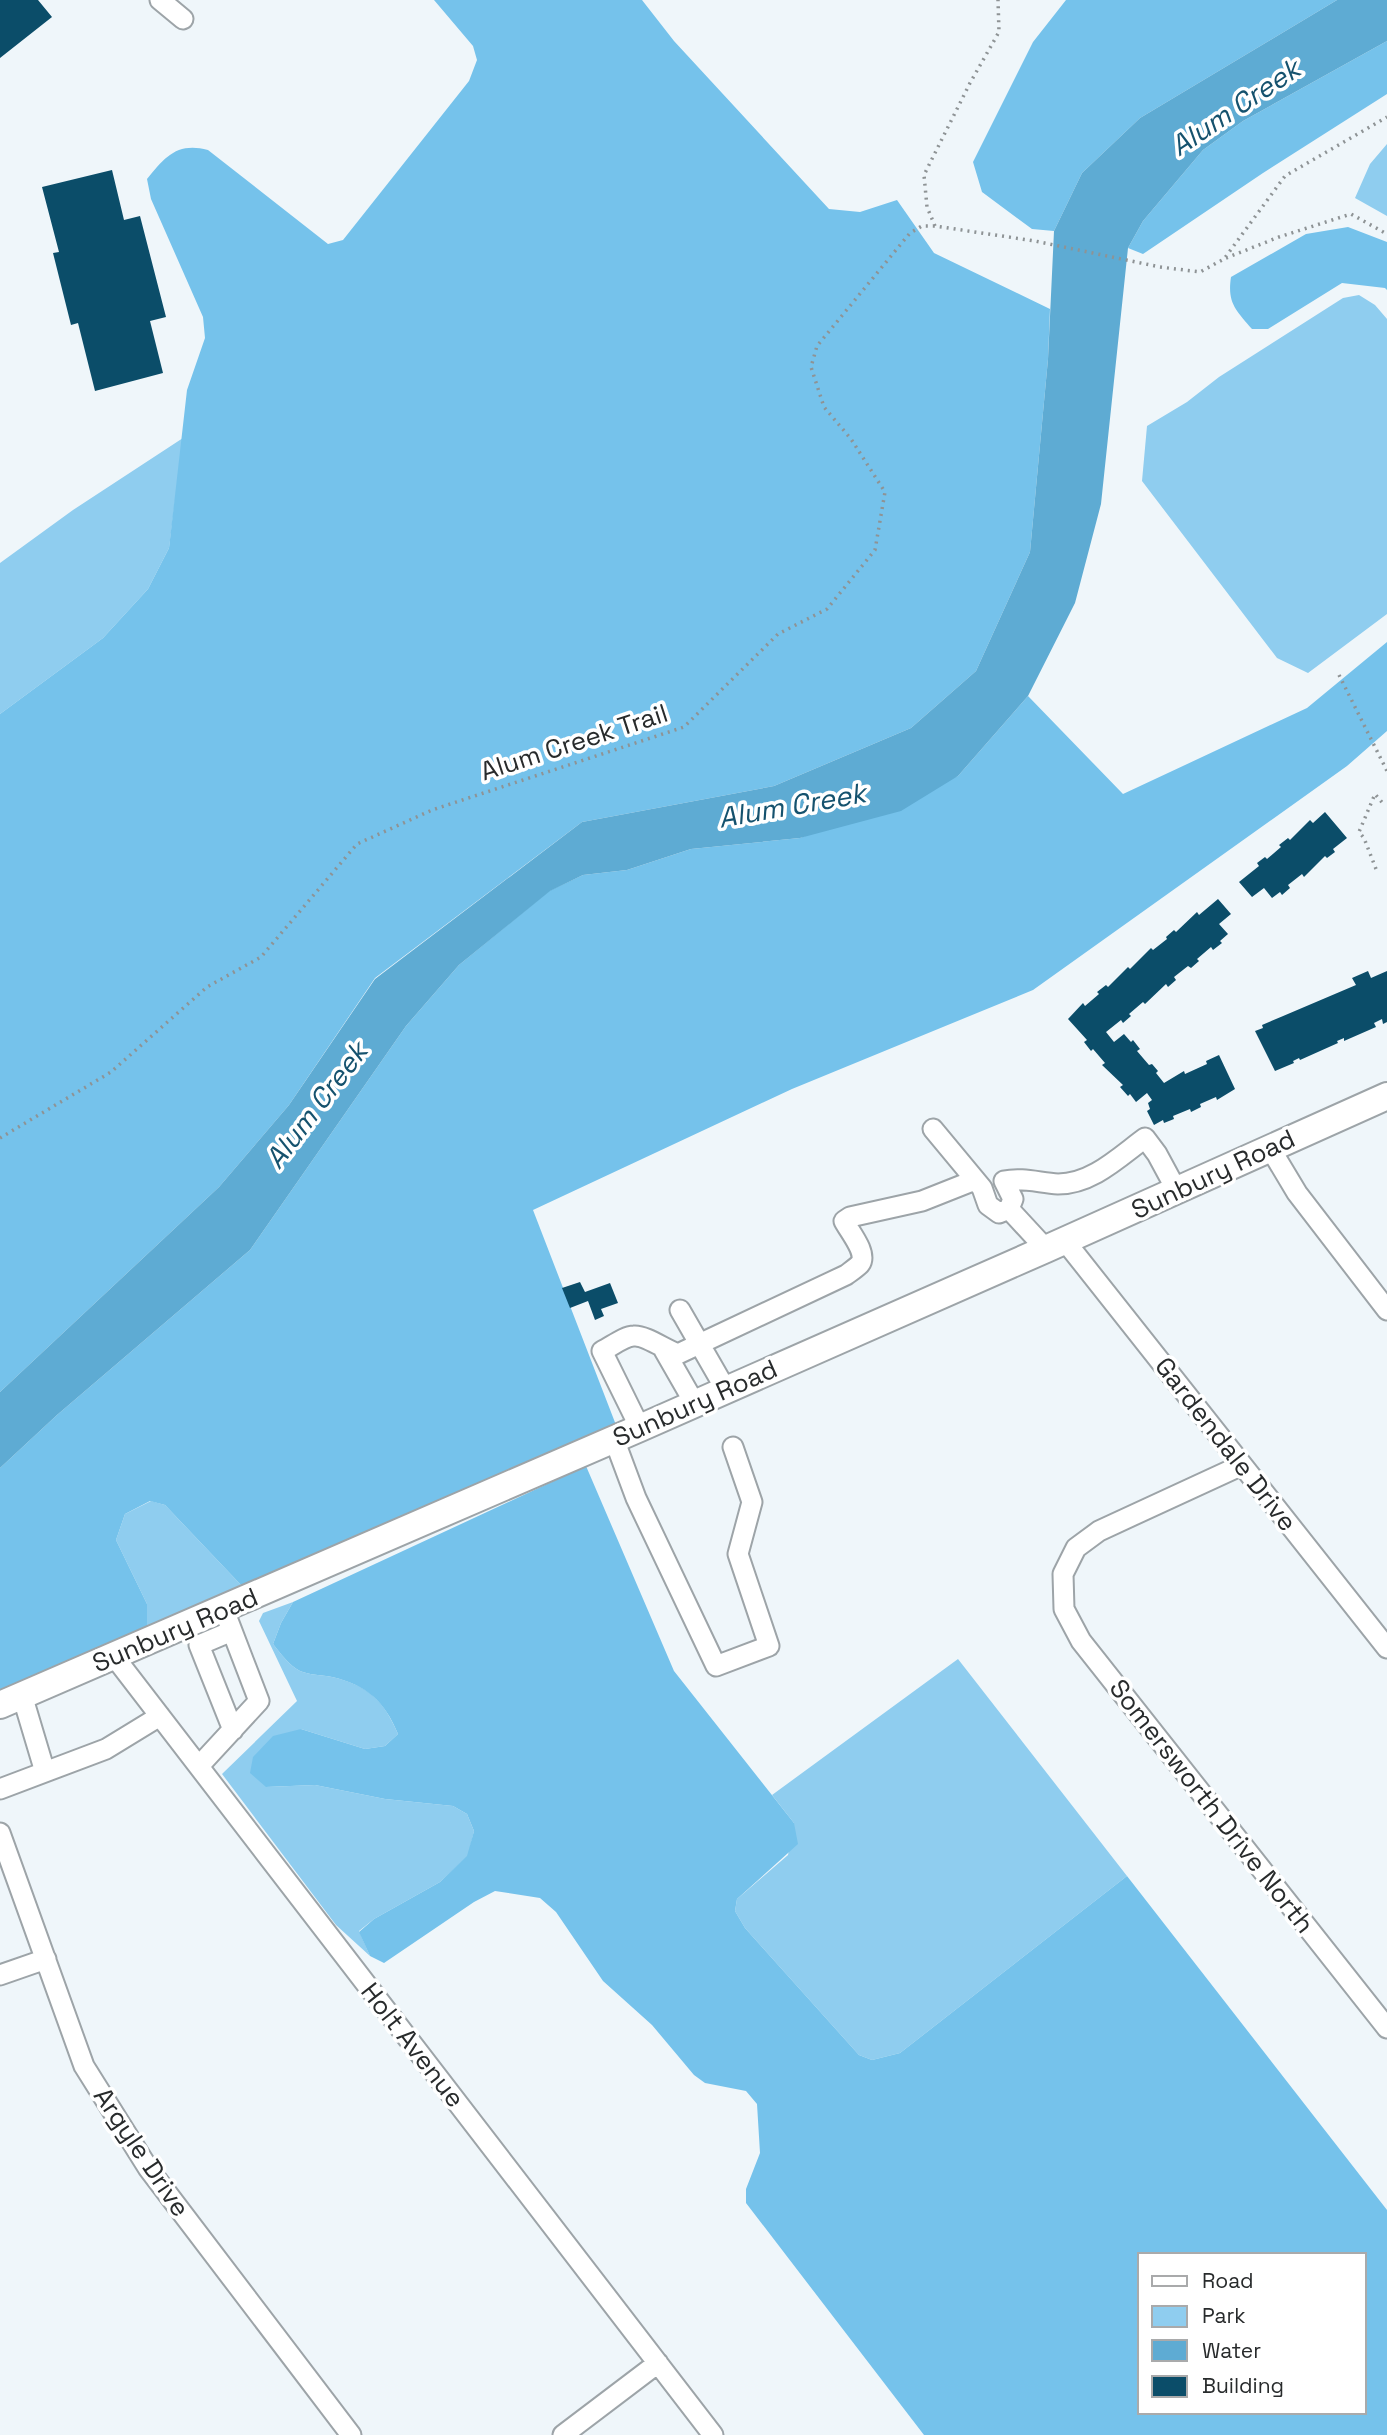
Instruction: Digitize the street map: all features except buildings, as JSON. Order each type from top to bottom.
[{"type":"main road","name":"Sunbury Road","points":[[11,1700],[113,1655],[228,1621],[614,1439],[1387,1096]]},
{"type":"street","points":[[160,0],[183,19]]},
{"type":"street","points":[[933,1129],[979,1184]]},
{"type":"street","points":[[640,1428],[602,1351],[633,1335],[678,1354],[846,1275],[862,1258],[860,1249],[844,1221],[850,1217],[922,1201],[992,1180],[1016,1178],[1040,1183],[1074,1183],[1111,1164],[1145,1138],[1177,1191]]},
{"type":"street","points":[[1270,1147],[1297,1194],[1387,1310]]},
{"type":"street","points":[[1004,1181],[1013,1199],[1009,1209]]},
{"type":"street","name":"Gardendale Drive","points":[[979,1184],[988,1205],[999,1213],[1009,1209],[1056,1245],[1242,1465],[1387,1648]]},
{"type":"street","points":[[680,1310],[726,1390]]},
{"type":"street","points":[[664,1350],[695,1404]]},
{"type":"street","points":[[614,1439],[636,1498],[716,1666],[769,1646],[738,1554],[752,1502],[733,1447]]},
{"type":"street","name":"Somersworth Drive North","points":[[1242,1465],[1099,1531],[1076,1548],[1063,1574],[1064,1609],[1081,1641],[1387,2028]]},
{"type":"street","points":[[199,1766],[233,1730],[259,1701],[228,1621],[199,1645],[233,1730]]},
{"type":"street","name":"Holt Avenue","points":[[113,1655],[713,2435]]},
{"type":"street","points":[[11,1700],[44,1772]]},
{"type":"street","points":[[0,1789],[106,1749],[160,1716]]},
{"type":"street","name":"Argyle Drive","points":[[0,1833],[84,2066],[148,2168],[351,2435]]},
{"type":"street","points":[[0,1975],[46,1959]]},
{"type":"street","points":[[564,2435],[658,2363]]},
{"type":"path","points":[[998,0],[999,32],[924,175],[927,206],[934,226],[1035,241],[1160,267],[1200,272],[1224,259],[1279,237],[1350,214],[1387,233]]},
{"type":"path","points":[[1224,259],[1285,176],[1387,117]]},
{"type":"path","name":"Alum Creek Trail","points":[[0,1138],[111,1072],[207,987],[261,957],[357,844],[432,810],[684,727],[778,634],[827,609],[875,550],[885,492],[851,439],[824,407],[811,367],[814,356],[817,346],[910,233],[922,226],[934,226]]},
{"type":"path","points":[[1339,675],[1387,771]]},
{"type":"path","points":[[1376,869],[1359,832],[1376,794],[1385,806]]},
{"type":"green space","points":[[1387,144],[1387,216],[1355,198],[1370,164]]},
{"type":"green space","points":[[1359,295],[1375,305],[1387,319],[1387,614],[1308,673],[1277,658],[1142,481],[1147,426],[1343,298]]},
{"type":"green space","points":[[183,438],[169,548],[148,589],[103,638],[0,714],[0,563],[73,510]]},
{"type":"green space","points":[[151,1501],[165,1505],[241,1585],[147,1627],[147,1604],[116,1540],[125,1514]]},
{"type":"green space","points":[[293,1602],[273,1644],[276,1648],[300,1671],[345,1680],[365,1690],[387,1712],[398,1734],[385,1746],[365,1749],[301,1729],[266,1787],[315,1785],[385,1799],[453,1806],[467,1814],[474,1831],[468,1856],[440,1882],[374,1919],[359,1931],[370,1956],[336,1925],[222,1774],[297,1701],[259,1621],[263,1613]]},
{"type":"green space","points":[[958,1659],[1127,1876],[900,2053],[872,2060],[859,2055],[745,1928],[735,1911],[737,1899],[788,1855],[794,1823],[772,1795]]},
{"type":"shaded area","points":[[434,0],[642,0],[674,41],[829,209],[860,212],[897,200],[934,253],[1050,309],[1048,359],[1030,552],[976,671],[911,728],[774,786],[582,822],[375,978],[289,1105],[219,1187],[0,1392],[0,714],[103,638],[148,589],[169,548],[187,390],[205,338],[203,317],[151,199],[147,179],[173,153],[188,148],[208,150],[328,244],[343,240],[469,81],[477,60],[473,46]]},
{"type":"shaded area","points":[[1066,0],[1337,0],[1140,118],[1082,173],[1054,231],[1032,229],[982,192],[973,162],[1033,42]]},
{"type":"shaded area","points":[[1387,41],[1387,94],[1143,254],[1128,248],[1143,221],[1203,150],[1243,121]]},
{"type":"shaded area","points":[[1348,227],[1387,242],[1387,290],[1342,283],[1268,329],[1252,329],[1237,311],[1232,300],[1231,277],[1306,234]]},
{"type":"shaded area","points":[[1387,642],[1387,731],[1347,766],[1033,990],[792,1089],[533,1210],[616,1425],[252,1584],[241,1585],[165,1505],[150,1501],[125,1514],[116,1540],[147,1604],[147,1627],[0,1690],[0,1468],[57,1415],[250,1250],[406,1026],[459,965],[549,891],[583,875],[627,870],[691,849],[800,838],[958,776],[1028,696],[1123,794],[1307,708]]},
{"type":"shaded area","points":[[586,1466],[674,1671],[794,1823],[798,1844],[737,1899],[735,1911],[745,1928],[859,2055],[872,2060],[900,2053],[1127,1876],[1387,2210],[1387,2435],[924,2435],[746,2203],[746,2189],[760,2153],[757,2104],[746,2091],[705,2083],[694,2075],[652,2025],[603,1981],[556,1912],[540,1898],[495,1891],[474,1902],[384,1963],[370,1956],[359,1932],[374,1919],[440,1882],[467,1856],[474,1831],[467,1814],[453,1806],[385,1799],[315,1785],[266,1787],[250,1773],[253,1757],[273,1736],[301,1729],[365,1749],[385,1746],[398,1734],[381,1704],[365,1690],[344,1680],[300,1671],[289,1663],[273,1644],[293,1602]]},
{"type":"water","name":"Alum Creek","points":[[1337,0],[1387,0],[1387,41],[1243,121],[1203,150],[1143,221],[1128,248],[1101,504],[1075,603],[1028,696],[958,776],[901,811],[800,838],[691,849],[627,870],[583,875],[550,891],[459,965],[406,1026],[250,1250],[57,1415],[0,1468],[0,1392],[219,1187],[289,1105],[375,979],[582,822],[774,786],[911,728],[976,671],[1030,552],[1048,359],[1054,231],[1082,173],[1140,118]]}]
